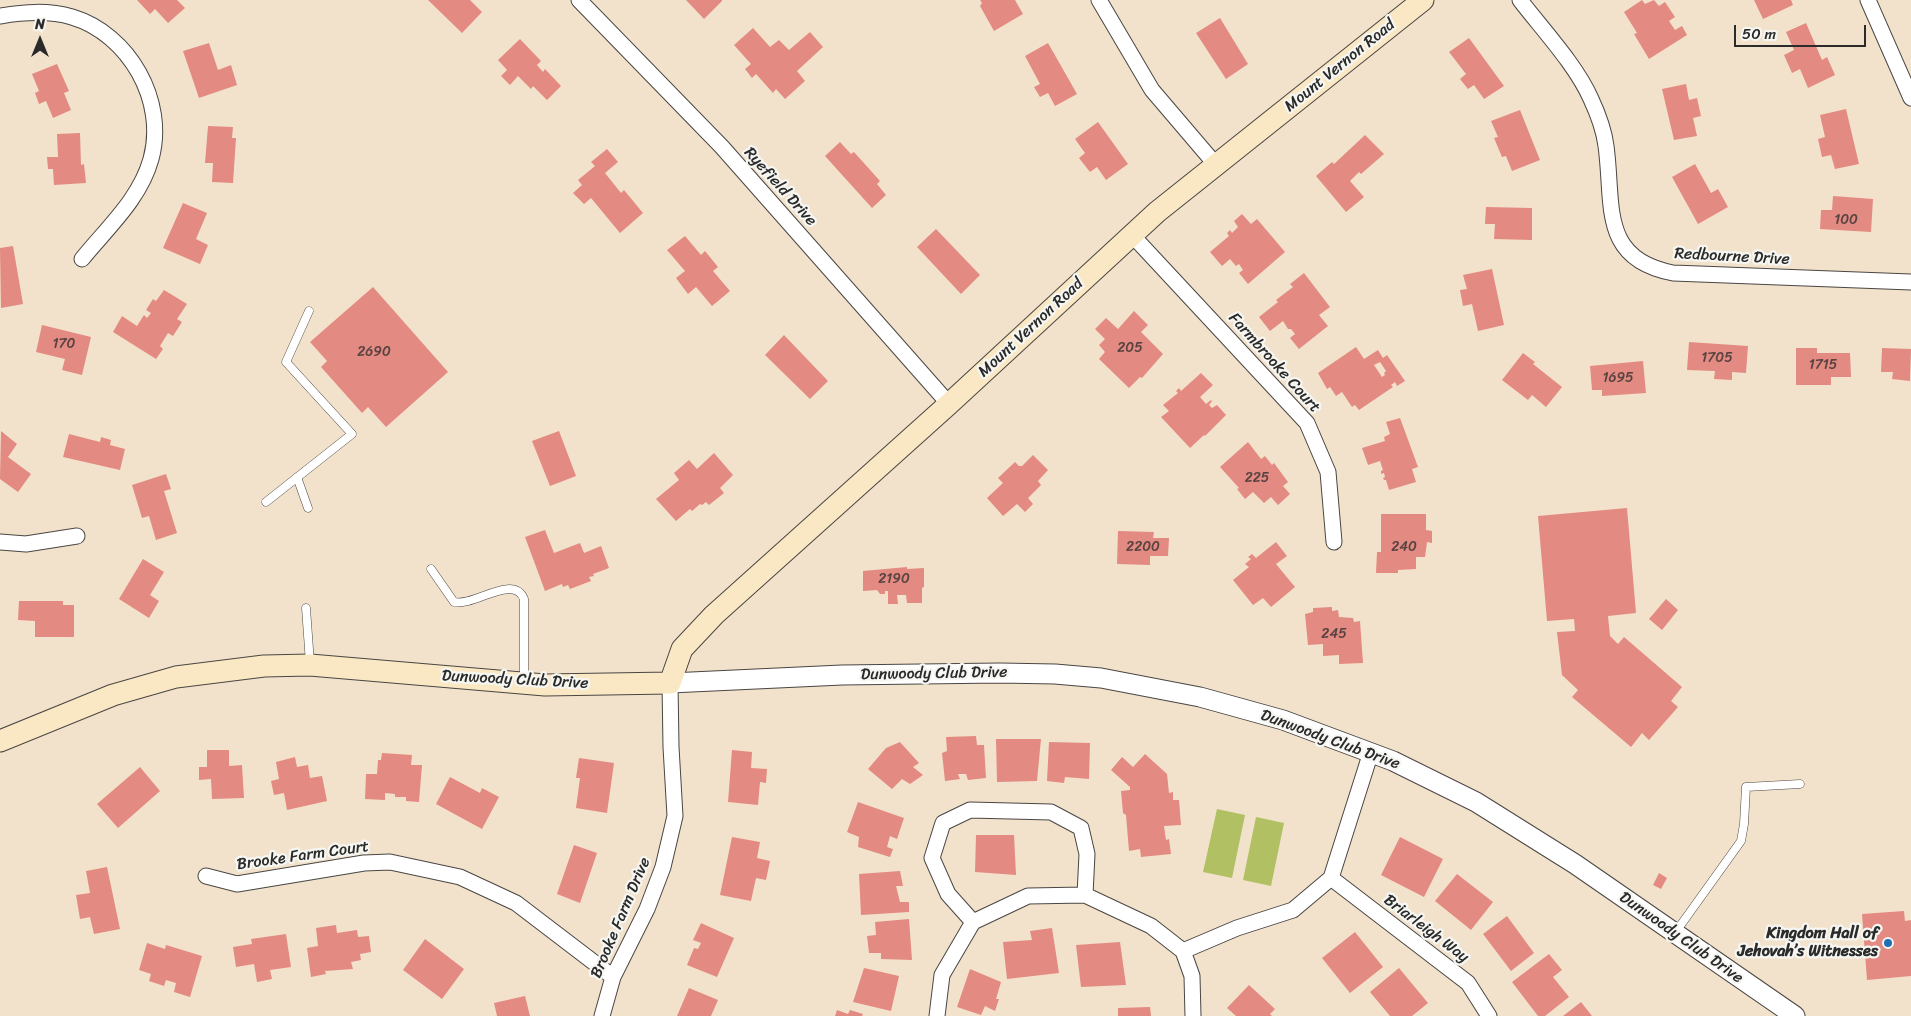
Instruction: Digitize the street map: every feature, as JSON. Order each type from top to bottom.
[{"type":"main road","name":"Mount Vernon Road","points":[[670,683],[682,649],[714,615],[949,404],[1157,212],[1423,0]]},
{"type":"main road","name":"Dunwoody Club Drive","points":[[0,741],[113,694],[176,677],[264,666],[310,665],[545,685],[670,683]]},
{"type":"street","name":"Ryefield Drive","points":[[579,0],[722,147],[949,404]]},
{"type":"street","points":[[1099,0],[1152,90],[1216,165]]},
{"type":"street","name":"Redbourne Drive","points":[[1520,0],[1576,73],[1591,98],[1601,122],[1606,145],[1614,227],[1625,248],[1639,261],[1655,270],[1673,273],[1911,282]]},
{"type":"street","points":[[1868,0],[1910,91]]},
{"type":"street","points":[[0,16],[50,12],[72,17],[93,26],[114,40],[130,58],[143,79],[152,107],[154,134],[151,158],[144,179],[133,197],[82,259]]},
{"type":"street","name":"Farmbrooke Court","points":[[1132,235],[1308,423],[1328,472],[1334,542]]},
{"type":"street","points":[[0,542],[26,544],[77,536]]},
{"type":"street","name":"Dunwoody Club Drive","points":[[670,683],[842,676],[1000,673],[1101,678],[1200,697],[1256,712],[1314,730],[1371,752],[1476,802],[1575,864],[1795,1016]]},
{"type":"street","name":"Brooke Farm Drive","points":[[602,1016],[613,978],[647,909],[663,867],[674,816],[670,683]]},
{"type":"street","points":[[1183,951],[1237,928],[1293,910],[1331,878],[1371,752]]},
{"type":"street","points":[[973,922],[948,894],[932,858],[943,823],[970,810],[1051,812],[1081,828],[1087,854],[1085,895]]},
{"type":"street","name":"Brooke Farm Court","points":[[206,876],[237,884],[364,863],[390,862],[460,877],[516,903],[613,978]]},
{"type":"street","name":"Briarleigh Way","points":[[1331,878],[1468,983],[1489,1016]]},
{"type":"street","points":[[938,1016],[942,974],[973,922],[1028,896],[1085,895],[1151,926],[1183,951],[1192,976],[1193,1016]]},
{"type":"lane","points":[[266,502],[352,434],[286,362],[309,311]]},
{"type":"lane","points":[[297,477],[308,508]]},
{"type":"lane","points":[[431,569],[454,602],[467,602],[501,589],[516,590],[522,594],[524,599],[524,683]]},
{"type":"lane","points":[[306,608],[310,665]]},
{"type":"lane","points":[[1674,933],[1741,841],[1746,787],[1800,784]]},
{"type":"green space","points":[[1217,809],[1245,815],[1232,878],[1203,872]]},
{"type":"green space","points":[[1256,817],[1284,823],[1271,886],[1243,880]]},
{"type":"building","points":[[137,0],[177,0],[185,8],[168,23],[155,9],[150,14]]},
{"type":"building","points":[[428,0],[470,0],[482,12],[462,33]]},
{"type":"building","points":[[686,0],[722,0],[722,1],[704,19]]},
{"type":"building","points":[[980,0],[1015,0],[1023,14],[994,31],[980,6],[982,3]]},
{"type":"building","points":[[1642,0],[1645,4],[1654,0],[1659,6],[1665,2],[1675,17],[1669,21],[1675,30],[1682,26],[1687,35],[1649,59],[1634,34],[1637,33],[1624,12]]},
{"type":"building","points":[[1754,0],[1791,0],[1793,5],[1763,19]]},
{"type":"building","points":[[1220,18],[1248,64],[1226,79],[1196,33]]},
{"type":"building","points":[[1806,23],[1822,60],[1827,57],[1835,75],[1808,88],[1800,69],[1792,73],[1784,55],[1794,50],[1786,32]]},
{"type":"building","points":[[753,28],[770,47],[779,40],[789,50],[810,32],[823,47],[797,71],[805,81],[785,99],[776,89],[773,93],[756,74],[752,78],[745,69],[751,64],[734,45]]},
{"type":"building","points":[[1469,38],[1504,86],[1484,99],[1474,85],[1468,89],[1460,79],[1466,74],[1449,52]]},
{"type":"building","points":[[520,39],[541,61],[537,65],[543,72],[545,69],[561,86],[547,100],[533,86],[531,89],[518,76],[510,85],[501,76],[507,70],[498,60]]},
{"type":"building","points":[[209,43],[218,70],[231,65],[237,85],[199,98],[183,51]]},
{"type":"building","points":[[1048,43],[1077,94],[1055,106],[1048,93],[1040,97],[1034,87],[1040,84],[1025,56]]},
{"type":"building","points":[[57,64],[69,91],[64,93],[71,110],[53,118],[46,101],[39,104],[35,93],[39,91],[32,74]]},
{"type":"building","points":[[1686,84],[1689,100],[1697,98],[1701,116],[1693,118],[1697,136],[1674,140],[1662,89]]},
{"type":"building","points":[[1846,109],[1859,164],[1835,169],[1831,155],[1822,157],[1818,139],[1825,137],[1820,115]]},
{"type":"building","points":[[1520,110],[1540,160],[1512,171],[1506,156],[1502,157],[1494,138],[1498,137],[1491,121]]},
{"type":"building","points":[[1098,122],[1128,164],[1106,180],[1097,167],[1090,172],[1079,158],[1085,153],[1075,139]]},
{"type":"building","points":[[208,126],[233,127],[232,138],[236,138],[233,183],[212,182],[213,163],[205,163]]},
{"type":"building","points":[[80,133],[81,165],[84,164],[86,183],[54,185],[53,169],[48,169],[47,157],[58,157],[57,134]]},
{"type":"building","points":[[1365,135],[1384,154],[1350,181],[1364,197],[1346,212],[1316,176],[1332,162],[1334,164]]},
{"type":"building","points":[[840,142],[851,154],[854,152],[880,181],[877,184],[886,195],[872,208],[825,156]]},
{"type":"building","points":[[607,149],[618,162],[605,173],[621,193],[624,190],[643,213],[620,233],[591,198],[584,204],[573,193],[582,185],[578,180],[595,166],[591,162]]},
{"type":"building","points":[[1695,164],[1711,193],[1718,189],[1728,207],[1698,224],[1672,177]]},
{"type":"building","points":[[1833,196],[1873,199],[1871,232],[1820,229],[1821,210],[1832,210]]},
{"type":"building","points":[[183,203],[207,213],[196,239],[208,245],[200,264],[163,248]]},
{"type":"building","points":[[1486,207],[1532,208],[1532,240],[1494,239],[1495,224],[1485,224]]},
{"type":"building","points":[[1242,214],[1251,224],[1257,219],[1285,252],[1248,284],[1239,273],[1243,270],[1239,264],[1236,266],[1230,259],[1222,266],[1210,252],[1229,236],[1227,233],[1230,230],[1232,233],[1238,227],[1234,221]]},
{"type":"building","points":[[936,229],[980,275],[961,294],[917,247]]},
{"type":"building","points":[[685,236],[701,255],[705,251],[718,267],[713,271],[730,291],[712,306],[696,287],[688,294],[676,278],[685,271],[667,250]]},
{"type":"building","points":[[13,246],[23,304],[1,308],[0,248]]},
{"type":"building","points":[[1492,269],[1504,325],[1478,331],[1472,304],[1463,306],[1460,290],[1467,289],[1463,275]]},
{"type":"building","points":[[1304,273],[1330,307],[1319,315],[1328,326],[1299,349],[1290,338],[1295,334],[1291,329],[1288,329],[1283,321],[1270,331],[1259,317],[1278,302],[1276,300],[1293,287],[1290,284]]},
{"type":"building","points":[[373,287],[448,372],[386,427],[368,407],[362,413],[321,367],[327,361],[310,342]]},
{"type":"building","points":[[164,290],[187,304],[177,319],[182,322],[173,336],[168,333],[160,346],[163,349],[156,359],[113,332],[122,316],[137,326],[144,315],[147,318],[151,313],[146,310],[153,299],[156,301]]},
{"type":"building","points":[[1134,311],[1148,325],[1141,332],[1163,354],[1142,378],[1140,377],[1129,388],[1099,359],[1105,352],[1099,345],[1105,339],[1095,329],[1106,318],[1118,329]]},
{"type":"building","points":[[42,325],[91,337],[82,375],[62,370],[65,359],[36,352]]},
{"type":"building","points":[[784,335],[828,381],[810,399],[765,355]]},
{"type":"building","points":[[1689,342],[1748,346],[1746,373],[1732,372],[1732,380],[1714,379],[1715,371],[1687,370]]},
{"type":"building","points":[[1356,347],[1364,359],[1378,350],[1383,358],[1387,355],[1405,381],[1397,386],[1395,382],[1391,385],[1393,387],[1359,410],[1355,405],[1352,407],[1342,392],[1336,396],[1330,387],[1327,389],[1318,373]],"holes":[[[1380,362],[1386,371],[1382,377],[1374,365]]]},
{"type":"building","points":[[1796,348],[1817,348],[1817,353],[1850,353],[1851,377],[1831,377],[1831,385],[1796,385]]},
{"type":"building","points":[[1882,348],[1911,349],[1910,381],[1892,379],[1893,372],[1881,372]]},
{"type":"building","points":[[1523,353],[1535,362],[1533,364],[1562,387],[1546,407],[1532,395],[1528,400],[1502,380]]},
{"type":"building","points":[[1643,361],[1646,393],[1602,396],[1602,390],[1592,390],[1590,366]]},
{"type":"building","points":[[1201,373],[1213,385],[1200,397],[1206,404],[1211,400],[1209,405],[1212,408],[1217,405],[1226,415],[1190,448],[1161,417],[1169,411],[1163,405],[1178,393],[1176,391],[1179,388],[1181,391]]},
{"type":"building","points":[[1400,418],[1418,467],[1412,469],[1416,482],[1389,490],[1386,480],[1383,478],[1385,477],[1384,473],[1381,474],[1383,470],[1380,461],[1368,465],[1362,448],[1385,441],[1384,437],[1390,434],[1386,422]]},
{"type":"building","points":[[1,431],[17,444],[8,457],[31,474],[18,492],[0,479]]},
{"type":"building","points":[[559,431],[576,476],[550,486],[532,441]]},
{"type":"building","points":[[69,434],[100,442],[101,437],[111,440],[110,445],[125,449],[120,470],[63,457]]},
{"type":"building","points":[[1248,442],[1261,459],[1265,456],[1272,465],[1274,463],[1288,482],[1283,486],[1290,494],[1278,505],[1271,497],[1264,503],[1253,492],[1245,499],[1237,489],[1239,488],[1220,467]]},
{"type":"building","points":[[714,453],[733,475],[720,488],[724,493],[709,505],[706,502],[702,505],[700,504],[692,511],[690,509],[676,521],[656,499],[679,480],[674,473],[689,460],[697,469]]},
{"type":"building","points":[[1033,455],[1048,470],[1038,481],[1041,485],[1028,498],[1033,504],[1025,512],[1017,504],[1003,516],[987,498],[1003,483],[998,478],[1015,462],[1022,466]]},
{"type":"building","points":[[166,474],[171,489],[164,491],[177,533],[156,540],[149,516],[142,518],[132,485]]},
{"type":"building","points":[[1627,508],[1636,613],[1608,616],[1610,636],[1618,644],[1624,637],[1682,687],[1671,701],[1678,707],[1649,740],[1642,733],[1631,747],[1572,697],[1578,690],[1562,675],[1557,632],[1575,631],[1574,619],[1547,621],[1538,516]]},
{"type":"building","points":[[1381,514],[1426,514],[1426,530],[1432,531],[1432,543],[1427,542],[1425,557],[1416,557],[1416,569],[1398,570],[1398,573],[1376,573],[1377,552],[1381,552]]},
{"type":"building","points":[[545,530],[554,553],[580,543],[584,553],[601,546],[609,568],[593,574],[594,576],[589,577],[591,581],[570,589],[568,585],[563,587],[562,584],[545,591],[525,537]]},
{"type":"building","points":[[1118,531],[1154,532],[1153,538],[1169,538],[1168,556],[1150,556],[1150,565],[1117,564]]},
{"type":"building","points":[[1276,542],[1287,556],[1276,564],[1295,587],[1271,607],[1263,598],[1253,605],[1233,580],[1249,567],[1245,564],[1251,559],[1248,557],[1252,554],[1256,558]]},
{"type":"building","points":[[143,559],[164,572],[150,595],[159,601],[149,618],[119,599]]},
{"type":"building","points":[[907,567],[907,569],[924,568],[922,603],[907,603],[906,595],[897,595],[898,604],[888,604],[888,591],[885,591],[885,594],[880,594],[877,590],[863,591],[863,571]]},
{"type":"building","points":[[1666,599],[1678,610],[1662,630],[1649,619]]},
{"type":"building","points":[[19,601],[63,601],[63,605],[74,605],[74,637],[35,637],[35,621],[18,620]]},
{"type":"building","points":[[1332,607],[1332,611],[1338,610],[1339,617],[1353,618],[1354,622],[1360,621],[1363,663],[1339,664],[1339,655],[1323,656],[1323,644],[1308,645],[1305,614],[1313,612],[1313,608]]},
{"type":"building","points":[[976,736],[977,745],[984,745],[986,778],[968,780],[966,774],[958,774],[960,779],[945,781],[942,753],[947,751],[946,737]]},
{"type":"building","points":[[996,739],[1041,739],[1037,781],[997,782]]},
{"type":"building","points":[[900,742],[919,763],[913,767],[923,775],[910,784],[902,779],[892,789],[868,769],[886,748]]},
{"type":"building","points":[[1049,742],[1090,743],[1089,779],[1065,777],[1064,783],[1047,781]]},
{"type":"building","points":[[207,750],[229,750],[229,766],[242,765],[244,798],[212,799],[211,779],[199,780],[199,767],[207,767]]},
{"type":"building","points":[[732,750],[752,752],[751,768],[767,769],[766,783],[760,782],[758,805],[728,802]]},
{"type":"building","points":[[382,753],[412,755],[411,765],[422,765],[419,802],[406,801],[406,797],[395,797],[395,794],[385,793],[385,800],[365,799],[366,774],[377,774],[378,760],[381,760]]},
{"type":"building","points":[[1145,754],[1167,774],[1169,793],[1173,792],[1173,800],[1179,800],[1181,825],[1164,826],[1166,840],[1169,839],[1171,854],[1141,857],[1140,849],[1129,851],[1126,815],[1123,813],[1121,791],[1130,790],[1130,787],[1111,770],[1122,757],[1133,767]]},
{"type":"building","points":[[295,757],[297,767],[308,765],[310,778],[322,776],[327,801],[287,810],[284,793],[274,795],[271,781],[279,779],[276,762]]},
{"type":"building","points":[[579,758],[614,763],[607,813],[576,808],[580,778],[576,778]]},
{"type":"building","points":[[140,767],[160,791],[118,828],[97,804]]},
{"type":"building","points":[[450,777],[480,793],[482,788],[499,797],[482,829],[436,804]]},
{"type":"building","points":[[858,802],[904,818],[897,839],[890,836],[887,847],[893,849],[890,857],[858,847],[859,837],[847,832]]},
{"type":"building","points":[[976,835],[1014,835],[1016,875],[975,872]]},
{"type":"building","points":[[732,837],[760,842],[757,858],[770,861],[766,880],[756,878],[751,901],[720,895]]},
{"type":"building","points":[[1400,837],[1443,859],[1424,897],[1381,875]]},
{"type":"building","points":[[574,845],[597,853],[580,903],[557,894]]},
{"type":"building","points":[[107,867],[120,929],[94,934],[90,917],[80,919],[76,895],[90,893],[86,871]]},
{"type":"building","points":[[900,871],[903,886],[896,886],[900,902],[909,902],[909,912],[861,915],[859,874]]},
{"type":"building","points":[[1659,873],[1667,878],[1661,889],[1653,885]]},
{"type":"building","points":[[1457,874],[1493,902],[1471,930],[1435,901]]},
{"type":"building","name":"Kingdom Hall of Jehovah’s Witnesses","points":[[1904,911],[1905,921],[1911,920],[1911,976],[1867,980],[1862,914]]},
{"type":"building","points":[[1507,916],[1534,953],[1511,971],[1483,934]]},
{"type":"building","points":[[909,919],[912,960],[881,959],[881,953],[869,953],[867,936],[876,935],[875,922]]},
{"type":"building","points":[[701,923],[734,938],[717,977],[687,965],[694,948],[698,949],[701,943],[693,940]]},
{"type":"building","points":[[336,925],[337,933],[357,930],[358,937],[369,936],[371,952],[360,954],[361,960],[351,962],[353,969],[325,971],[326,974],[311,977],[307,948],[318,946],[316,928]]},
{"type":"building","points":[[1052,928],[1059,973],[1007,979],[1003,942],[1032,940],[1030,931]]},
{"type":"building","points":[[1355,932],[1383,967],[1350,993],[1322,958]]},
{"type":"building","points":[[286,934],[291,967],[270,970],[272,979],[257,982],[254,964],[236,967],[233,947],[252,944],[251,939]]},
{"type":"building","points":[[425,939],[464,969],[442,999],[403,970]]},
{"type":"building","points":[[1120,942],[1126,985],[1081,987],[1076,945]]},
{"type":"building","points":[[147,943],[165,949],[166,945],[202,956],[190,997],[174,992],[176,983],[166,980],[164,986],[149,981],[151,974],[139,970]]},
{"type":"building","points":[[1549,954],[1562,970],[1553,977],[1569,997],[1545,1016],[1538,1016],[1512,982]]},
{"type":"building","points":[[864,968],[899,976],[891,1011],[853,1002]]},
{"type":"building","points":[[1399,968],[1428,1003],[1412,1016],[1390,1016],[1370,992]]},
{"type":"building","points":[[970,969],[1001,982],[995,1011],[985,1006],[981,1015],[957,1007]]},
{"type":"building","points":[[1249,985],[1275,1009],[1270,1014],[1272,1016],[1236,1016],[1227,1008]]},
{"type":"building","points":[[689,988],[718,1000],[711,1016],[677,1016]]},
{"type":"building","points":[[525,996],[530,1016],[497,1016],[494,1003]]},
{"type":"building","points":[[1581,1002],[1592,1016],[1563,1016]]},
{"type":"building","points":[[1150,1007],[1151,1016],[1118,1016],[1118,1008]]},
{"type":"building","points":[[837,1010],[848,1014],[850,1010],[863,1014],[862,1016],[835,1016]]},
{"type":"place","name":"Kingdom Hall of Jehovah’s Witnesses","points":[[1888,943]]}]
